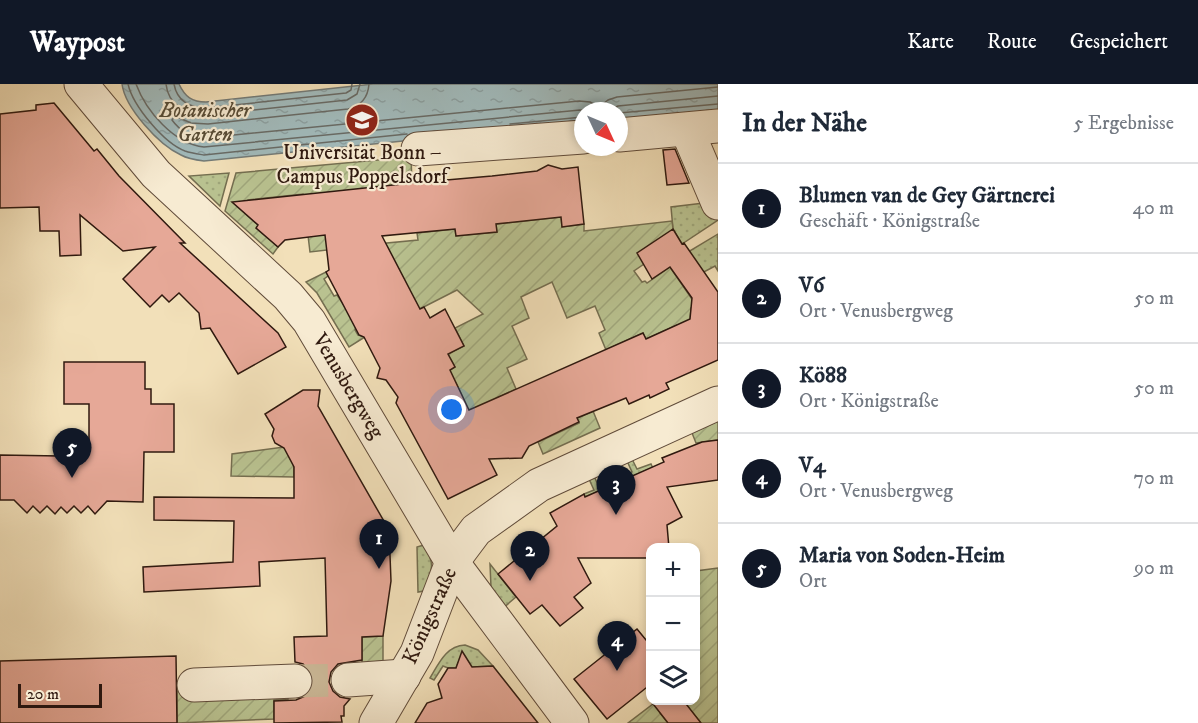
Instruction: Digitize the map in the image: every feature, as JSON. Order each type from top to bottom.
[{"type":"street","name":"Venusbergweg","points":[[81,84],[156,174],[288,296],[309,321],[452,562],[572,723]]},
{"type":"street","points":[[628,134],[703,128],[718,203]]},
{"type":"street","points":[[418,149],[574,138]]},
{"type":"street","name":"Königstraße","points":[[376,723],[417,654],[452,562],[476,530],[539,485],[718,403]]},
{"type":"street","points":[[348,680],[404,676]]},
{"type":"street","points":[[194,685],[295,681]]},
{"type":"green space","points":[[411,157],[412,183],[388,186],[370,245],[310,252],[303,194],[248,200],[244,212],[258,225],[257,228],[278,247],[273,254],[225,211],[236,173]]},
{"type":"green space","points":[[229,173],[220,206],[189,176]]},
{"type":"green space","points":[[704,203],[718,210],[718,220],[682,244],[673,229],[671,207]]},
{"type":"green space","points":[[561,217],[562,227],[584,224],[584,231],[672,221],[673,229],[644,264],[634,271],[642,282],[647,283],[670,267],[696,305],[691,308],[690,319],[683,328],[677,325],[646,339],[643,333],[606,350],[599,333],[605,330],[595,306],[567,318],[552,282],[521,297],[529,318],[512,326],[527,359],[507,368],[516,389],[497,398],[466,435],[463,398],[456,383],[441,375],[455,367],[448,354],[464,346],[455,328],[483,314],[457,290],[410,314],[377,244],[418,240],[417,233],[455,229],[456,236],[497,232],[496,224]]},
{"type":"green space","points":[[718,234],[718,271],[715,266],[702,273],[688,252]]},
{"type":"green space","points":[[326,272],[328,276],[324,279],[334,296],[337,295],[357,324],[355,330],[358,335],[365,337],[349,347],[317,293],[306,282]]},
{"type":"green space","points":[[593,411],[600,428],[543,454],[538,442],[579,423],[577,418]]},
{"type":"green space","points":[[718,421],[718,440],[696,443],[692,433]]},
{"type":"green space","points":[[284,447],[294,464],[294,477],[231,476],[232,454]]},
{"type":"green space","points":[[632,459],[637,469],[651,464],[659,482],[647,470],[585,497],[584,494],[594,490],[589,479],[594,476],[599,487],[612,481],[608,470],[614,468],[619,478],[632,472],[627,461]]},
{"type":"green space","points":[[424,545],[432,568],[424,591],[418,592],[417,547]]},
{"type":"green space","points":[[490,564],[516,597],[502,609],[491,587]]},
{"type":"green space","points":[[718,568],[718,723],[701,723],[686,705],[700,705],[700,570]]},
{"type":"green space","points":[[383,636],[383,661],[362,663],[362,637]]},
{"type":"green space","points":[[465,645],[478,650],[493,666],[472,667],[458,663],[456,668],[443,666],[434,680],[430,678],[448,652]]},
{"type":"green space","points":[[287,689],[288,699],[274,700],[274,719],[177,723],[177,691]]},
{"type":"green space","points":[[652,705],[663,705],[668,708],[660,713],[668,723],[628,723]]},
{"type":"water","name":"Botanischer Garten","points":[[122,84],[179,84],[190,98],[206,102],[373,84],[718,84],[718,110],[628,118],[628,102],[574,102],[574,124],[204,161],[181,155],[163,143],[144,125],[124,94]]},
{"type":"building","points":[[54,103],[94,151],[97,149],[119,176],[185,243],[180,243],[278,333],[286,347],[238,374],[210,328],[201,329],[199,313],[179,293],[169,302],[162,295],[150,307],[123,279],[155,247],[123,251],[80,215],[81,255],[60,256],[59,231],[40,231],[39,207],[0,208],[0,114],[36,110],[36,105]]},
{"type":"building","points":[[675,149],[689,183],[667,185],[663,150]]},
{"type":"building","points":[[548,165],[562,169],[578,167],[584,224],[562,227],[561,217],[496,224],[497,232],[456,236],[455,229],[382,236],[420,309],[424,307],[430,318],[445,309],[464,346],[448,354],[455,367],[450,370],[469,410],[643,333],[646,339],[690,319],[692,298],[670,267],[652,279],[637,253],[673,229],[718,292],[718,360],[666,383],[669,389],[650,398],[649,395],[629,404],[626,398],[577,418],[579,422],[529,446],[522,458],[489,459],[497,475],[448,499],[396,403],[398,397],[386,380],[377,378],[380,368],[364,337],[359,335],[326,272],[329,270],[325,235],[285,240],[278,247],[256,228],[258,225],[232,202],[537,171]]},
{"type":"building","points":[[64,362],[145,362],[145,389],[151,389],[151,404],[174,404],[174,452],[144,452],[143,502],[107,501],[95,514],[88,506],[81,513],[74,506],[67,513],[61,507],[55,514],[47,506],[40,513],[33,506],[27,513],[14,500],[0,500],[0,455],[60,456],[60,451],[89,451],[89,404],[64,404]]},
{"type":"building","points":[[303,390],[320,390],[318,406],[389,530],[391,581],[383,636],[362,637],[362,660],[338,664],[331,672],[329,682],[333,691],[340,697],[350,699],[344,706],[342,722],[274,723],[274,701],[296,700],[305,696],[312,689],[314,680],[310,671],[303,664],[295,662],[294,637],[327,636],[325,558],[259,562],[260,586],[144,592],[143,567],[233,562],[234,521],[154,520],[154,497],[294,498],[294,467],[284,448],[275,443],[272,436],[274,429],[265,414]]},
{"type":"building","points":[[718,440],[718,480],[667,487],[682,517],[667,525],[669,543],[646,543],[646,558],[578,558],[591,583],[574,597],[583,608],[560,626],[542,605],[530,614],[498,574],[557,526],[550,513],[584,494],[585,497],[664,462],[662,458],[702,442]]},
{"type":"building","points":[[637,629],[646,640],[646,688],[607,719],[574,679]]},
{"type":"building","points":[[462,651],[472,667],[493,666],[538,723],[415,723],[427,703],[442,698],[438,684],[448,668],[456,668]]},
{"type":"building","points":[[176,656],[177,723],[0,723],[0,661]]},
{"type":"building","points":[[654,705],[687,705],[701,723],[668,723]]},
{"type":"tunnel","points":[[295,681],[348,680]]},
{"type":"place","name":"Universität Bonn – Campus Poppelsdorf","points":[[362,120]]},
{"type":"place","name":"Maria von Soden-Heim","points":[[72,478]]},
{"type":"place","name":"Kö88","points":[[616,515]]},
{"type":"place","name":"Blumen van de Gey Gärtnerei","points":[[379,569]]},
{"type":"place","name":"V6","points":[[530,581]]},
{"type":"place","name":"V4","points":[[617,671]]}]
